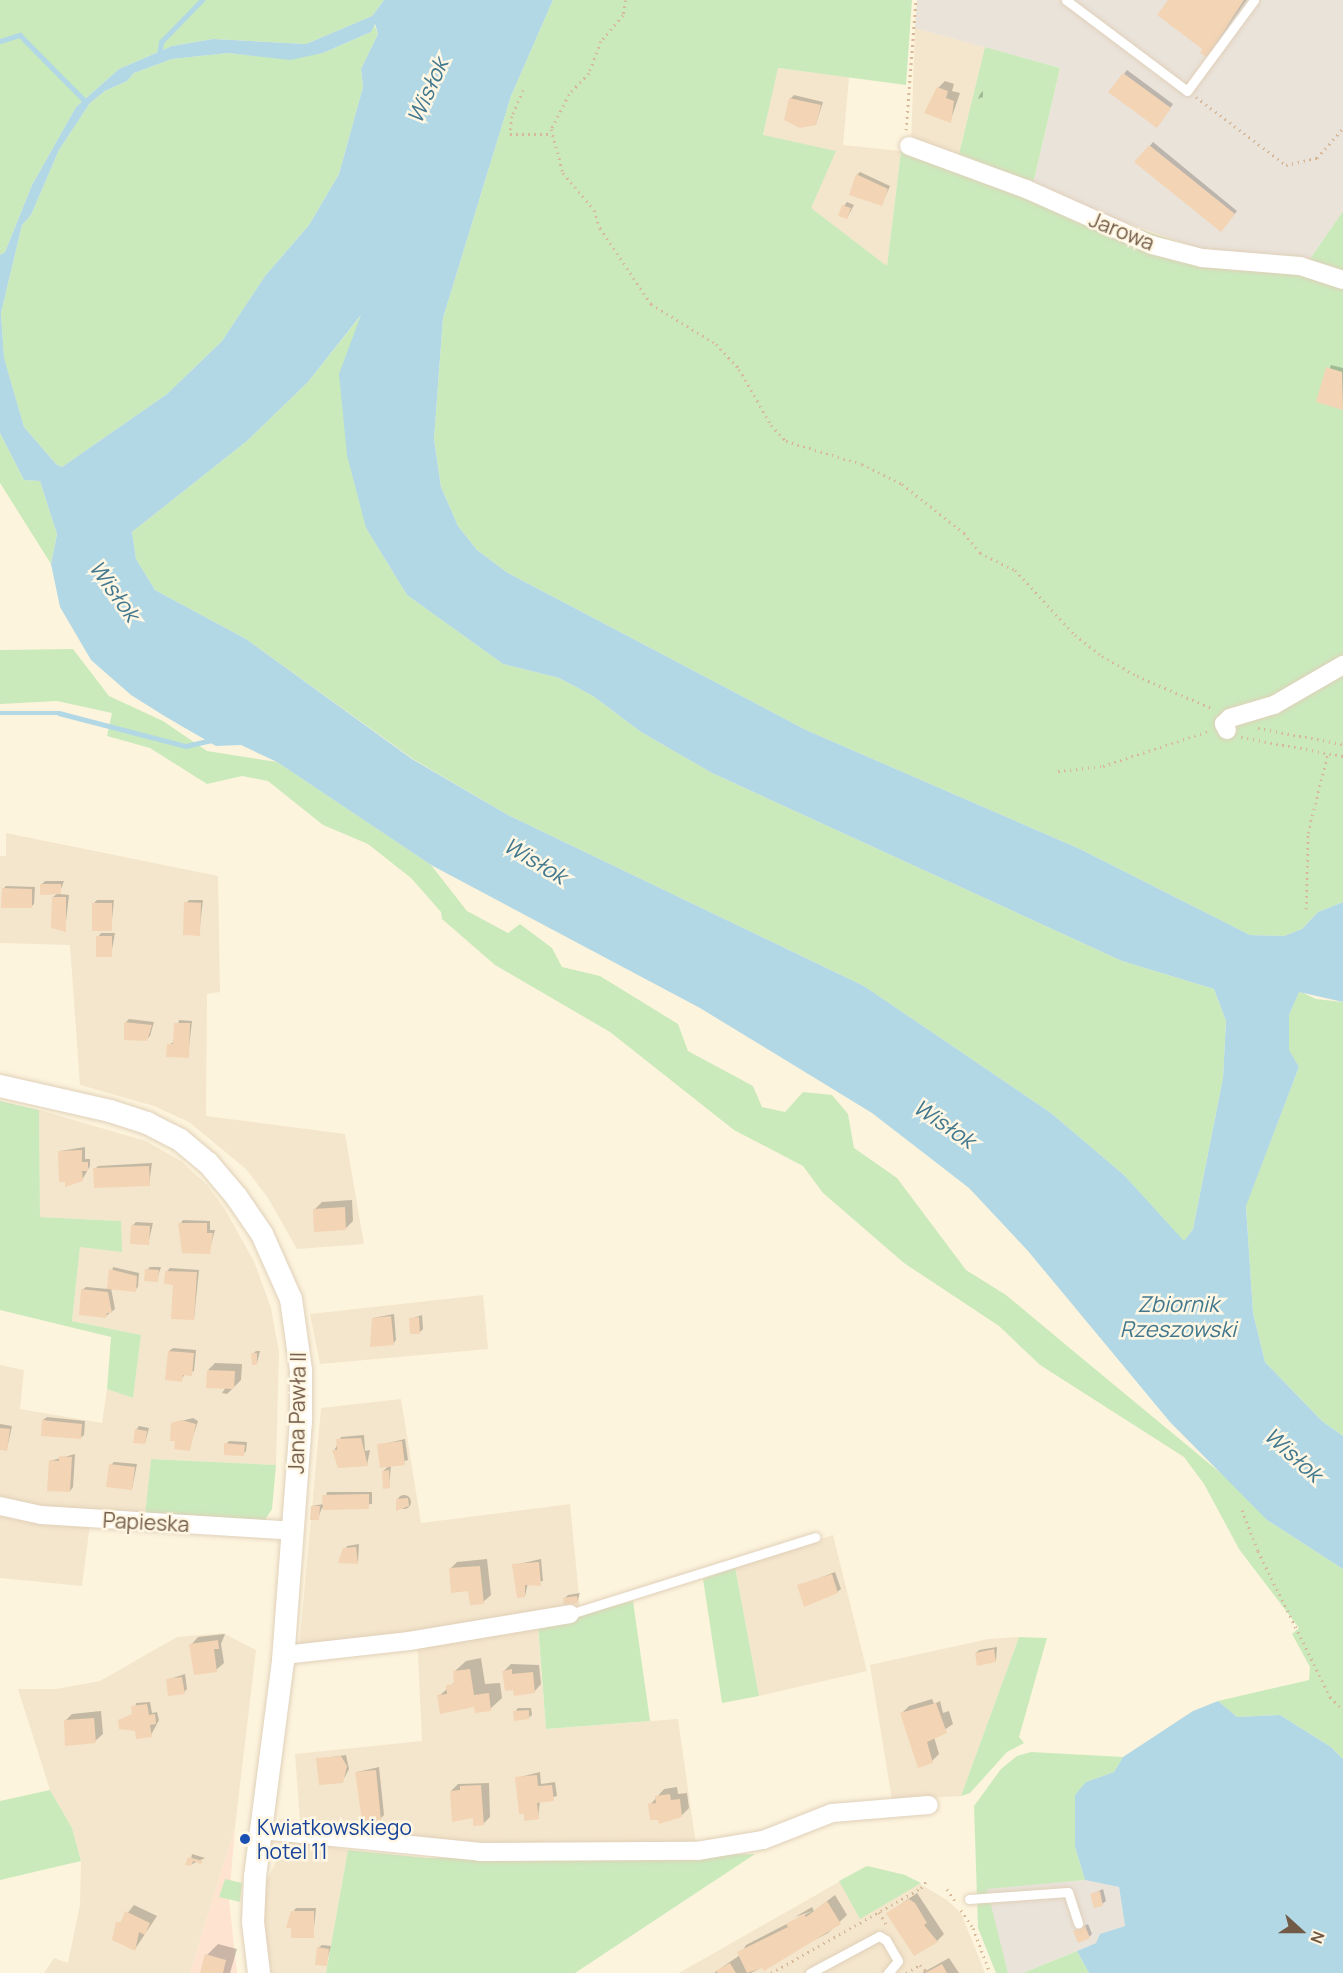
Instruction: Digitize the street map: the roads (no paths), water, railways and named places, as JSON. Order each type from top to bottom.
[{"type":"street","name":"Jarowa","points":[[909,146],[1026,189],[1152,245],[1214,260],[1300,266],[1343,280]]},
{"type":"street","points":[[1227,724],[1289,698],[1343,665]]},
{"type":"street","name":"Jana Pawła II","points":[[0,1086],[110,1111],[147,1123],[179,1139],[208,1163],[262,1234],[291,1299],[300,1359],[301,1421],[283,1658],[254,1899],[260,1973]]},
{"type":"street","name":"Papieska","points":[[0,1506],[41,1515],[292,1531]]},
{"type":"street","points":[[283,1658],[409,1641],[570,1614]]},
{"type":"street","points":[[262,1830],[481,1852],[697,1851],[764,1840],[832,1813],[929,1805]]},
{"type":"lane","points":[[1066,0],[1187,91],[1254,0]]},
{"type":"lane","points":[[570,1614],[815,1537]]},
{"type":"lane","points":[[969,1899],[1068,1892],[1078,1923]]},
{"type":"lane","points":[[810,1973],[879,1936],[886,1940],[898,1961],[888,1973]]},
{"type":"water","name":"Zbiornik Rzeszowski","points":[[384,0],[553,0],[511,96],[443,318],[434,439],[441,487],[458,526],[477,550],[508,573],[806,730],[1080,849],[1250,935],[1284,936],[1302,929],[1318,912],[1343,902],[1343,1002],[1299,992],[1289,1015],[1289,1050],[1299,1067],[1246,1206],[1253,1313],[1265,1362],[1322,1421],[1343,1436],[1343,1569],[1267,1520],[1170,1422],[1028,1251],[969,1188],[872,1113],[700,1008],[431,865],[277,762],[241,745],[216,746],[166,717],[131,695],[91,660],[60,607],[51,564],[57,534],[40,481],[24,480],[0,433],[0,255],[5,252],[32,185],[76,107],[119,69],[172,46],[213,39],[306,44],[372,16]],"holes":[[[375,24],[378,34],[361,69],[363,87],[339,174],[309,225],[265,276],[222,341],[167,394],[62,467],[56,464],[24,427],[4,358],[1,313],[22,225],[31,215],[59,150],[90,103],[105,91],[127,81],[134,73],[172,59],[228,53],[290,60],[323,53],[371,32]],[[361,315],[339,374],[347,455],[366,528],[407,595],[503,664],[559,678],[593,696],[641,732],[712,773],[1122,961],[1214,989],[1226,1021],[1223,1078],[1193,1229],[1184,1241],[1124,1175],[1051,1113],[864,986],[508,815],[412,759],[246,639],[155,590],[136,559],[132,532],[247,441],[308,382]]]},
{"type":"water","points":[[1218,1701],[1237,1717],[1280,1715],[1331,1747],[1343,1759],[1343,1973],[1089,1973],[1077,1951],[1096,1943],[1100,1934],[1125,1926],[1119,1887],[1085,1880],[1075,1847],[1075,1795],[1086,1782],[1114,1772],[1123,1757],[1193,1711]]},
{"type":"waterway","points":[[159,55],[161,42],[202,0]]},
{"type":"waterway","points":[[0,41],[20,35],[84,100]]},
{"type":"waterway","points":[[0,713],[59,713],[186,746],[211,740]]},
{"type":"place","name":"Kwiatkowskiego hotel 11","points":[[245,1839]]},
{"type":"water label","name":"Wisłok","points":[[428,91]]},
{"type":"water label","name":"Wisłok","points":[[114,591]]},
{"type":"water label","name":"Wisłok","points":[[535,861]]},
{"type":"water label","name":"Wisłok","points":[[944,1124]]},
{"type":"water label","name":"Wisłok","points":[[1293,1455]]}]
